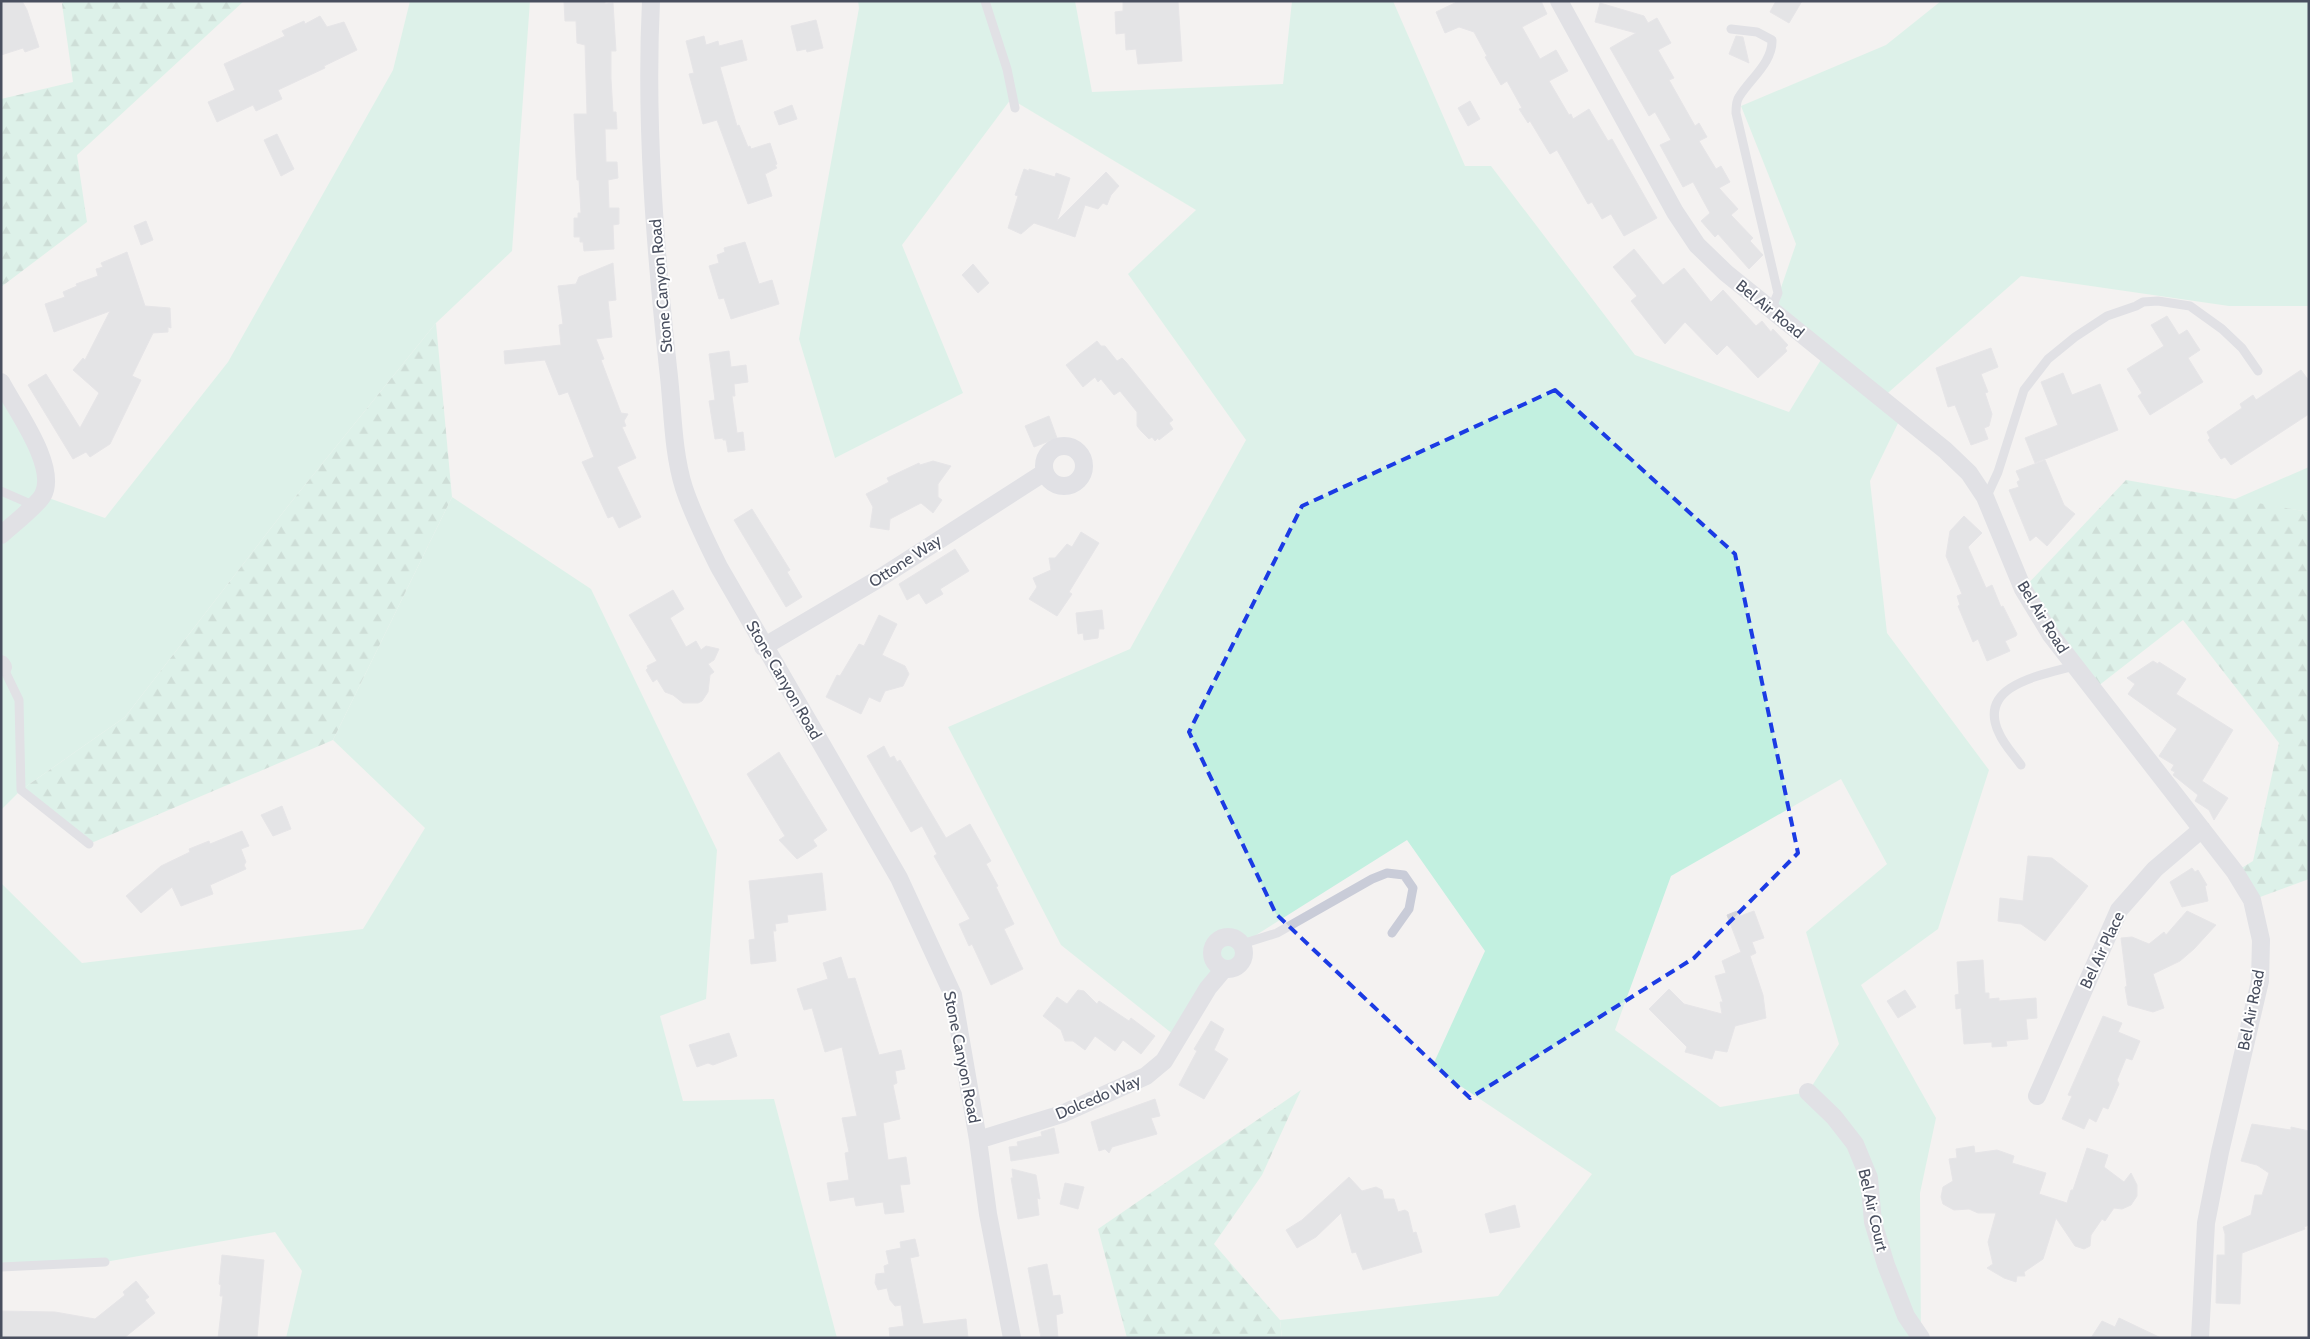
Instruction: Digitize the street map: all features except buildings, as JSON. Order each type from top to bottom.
[{"type":"street","name":"Stone Canyon Road","points":[[651,1],[650,154],[658,274],[677,453],[683,486],[697,523],[763,647],[899,878],[953,995],[978,1140],[988,1214],[1012,1338]]},
{"type":"street","name":"Bel Air Road","points":[[1558,1],[1675,212],[1697,245],[1726,273],[1944,450],[1969,473],[1986,498],[2022,589],[2051,635],[2235,872],[2252,900],[2261,940],[2260,981],[2220,1152],[2206,1223],[2200,1338]]},
{"type":"street","points":[[1,382],[45,465],[48,482],[43,496],[1,535]]},
{"type":"street","name":"Ottone Way","points":[[763,647],[880,578],[1045,472]]},
{"type":"street","name":"Bel Air Place","points":[[2037,1096],[2119,910],[2155,869],[2202,829]]},
{"type":"street","points":[[1224,969],[1213,958],[1214,946],[1225,938],[1236,940],[1242,944]]},
{"type":"street","name":"Dolcedo Way","points":[[978,1140],[1062,1114],[1146,1076],[1164,1061],[1208,988],[1224,969],[1235,968],[1241,963],[1244,952],[1242,944]]},
{"type":"street","name":"Bel Air Court","points":[[1808,1092],[1834,1117],[1855,1144],[1869,1178],[1873,1222],[1886,1265],[1906,1316],[1921,1338]]},
{"type":"lane","points":[[985,1],[1007,70],[1015,108]]},
{"type":"lane","points":[[1731,29],[1757,32],[1772,40],[1773,50],[1738,98],[1736,113],[1778,293],[1771,310]]},
{"type":"lane","points":[[1986,498],[1998,472],[2024,390],[2048,359],[2075,337],[2108,316],[2143,302],[2158,301],[2190,306],[2222,329],[2236,342],[2258,371]]},
{"type":"lane","points":[[1,490],[33,505]]},
{"type":"lane","points":[[2,666],[19,700],[21,790],[89,844]]},
{"type":"lane","points":[[2021,766],[1999,734],[1995,723],[1994,710],[1998,699],[2005,692],[2024,681],[2074,666]]},
{"type":"lane","points":[[1242,944],[1277,933],[1350,889],[1387,873],[1404,875],[1412,888],[1408,909],[1392,933]]},
{"type":"lane","points":[[1,1267],[105,1262]]},
{"type":"highlighted area","points":[[1555,390],[1735,554],[1798,853],[1694,958],[1470,1098],[1276,914],[1189,732],[1302,506]]},
{"type":"green space","points":[[64,1],[244,1],[77,155],[87,222],[1,287],[1,99],[73,82],[62,4]]},
{"type":"green space","points":[[410,1],[530,1],[512,251],[436,323],[288,506],[125,717],[21,790],[1,810],[1,382],[39,451],[43,496],[105,518],[228,362],[393,70]]},
{"type":"green space","points":[[858,1],[1075,1],[1092,92],[1283,84],[1292,1],[1393,1],[1465,166],[1491,166],[1635,355],[1789,412],[1825,353],[1773,311],[1796,244],[1741,106],[1886,45],[1941,1],[2309,1],[2309,306],[2229,306],[2021,276],[1881,399],[1902,415],[1870,481],[1887,633],[1989,770],[1938,929],[1861,985],[1936,1118],[1920,1193],[1921,1338],[1282,1338],[1280,1320],[1498,1296],[1592,1174],[1432,1067],[1485,951],[1407,840],[1242,944],[1244,952],[1241,963],[1230,969],[1179,1039],[1061,945],[948,727],[1130,649],[1246,440],[1128,274],[1196,210],[1011,99],[902,245],[963,393],[835,458],[799,339],[859,8]],"holes":[[[1841,779],[1887,864],[1806,932],[1839,1044],[1808,1092],[1720,1107],[1615,1030],[1671,876]]]},
{"type":"green space","points":[[436,323],[452,497],[333,740],[89,844],[21,790],[125,717],[288,506]]},
{"type":"green space","points":[[2309,467],[2309,512],[2233,500]]},
{"type":"green space","points":[[2126,480],[2309,512],[2309,879],[2252,900],[2235,872],[2253,861],[2279,743],[2183,620],[2093,690],[2023,589]]},
{"type":"green space","points":[[452,497],[591,589],[717,850],[706,999],[660,1016],[683,1101],[774,1099],[837,1338],[286,1338],[302,1271],[275,1232],[105,1262],[1,1267],[1,883],[82,963],[363,929],[425,828],[333,740]]},
{"type":"green space","points":[[1301,1090],[1262,1175],[1214,1244],[1280,1320],[1282,1338],[1127,1338],[1098,1229]]}]
